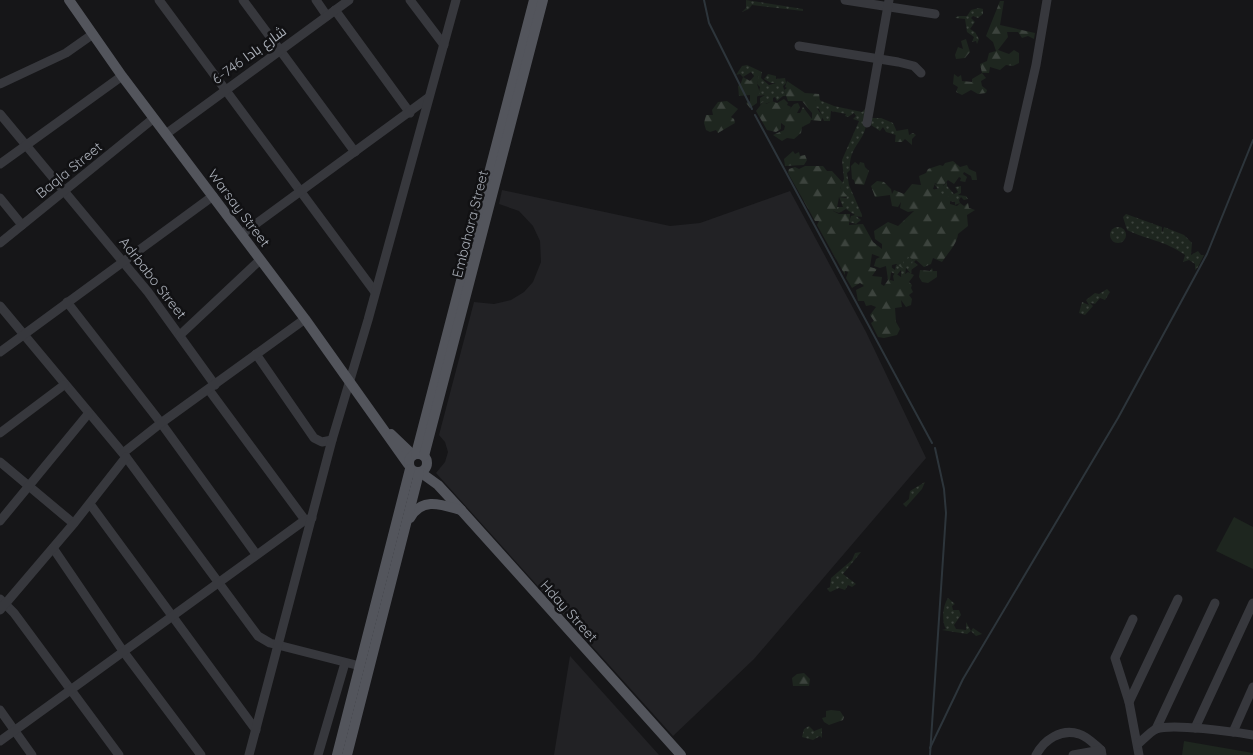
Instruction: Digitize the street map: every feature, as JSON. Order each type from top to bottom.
[{"type":"main road","name":"Warsay Street","points":[[69,0],[122,76],[242,234],[388,432]]},
{"type":"main road","name":"Embahara Street","points":[[417,464],[422,431],[477,212],[534,0]]},
{"type":"main road","name":"Embahara Street","points":[[417,464],[543,0]]},
{"type":"main road","points":[[397,438],[410,440],[422,431]]},
{"type":"main road","points":[[388,432],[417,464]]},
{"type":"main road","points":[[347,755],[407,525],[417,464],[397,438],[388,432]]},
{"type":"main road","points":[[337,755],[417,464]]},
{"type":"main road","name":"Hday Street","points":[[417,464],[462,510],[681,755]]},
{"type":"main road","points":[[407,525],[416,509],[429,503],[462,510]]},
{"type":"street","points":[[159,0],[375,292]]},
{"type":"street","points":[[243,0],[355,152]]},
{"type":"street","points":[[316,0],[327,16]]},
{"type":"street","name":"شارع بادا 746-6","points":[[166,134],[349,0]]},
{"type":"street","points":[[410,0],[444,45]]},
{"type":"street","points":[[249,755],[279,645],[308,519],[350,382],[456,0]]},
{"type":"street","points":[[845,0],[888,3],[935,14]]},
{"type":"street","points":[[1008,188],[1036,66],[1047,0]]},
{"type":"street","points":[[866,123],[888,3]]},
{"type":"street","points":[[336,10],[410,113]]},
{"type":"street","points":[[0,84],[66,53],[92,34]]},
{"type":"street","points":[[800,46],[914,66],[921,73]]},
{"type":"street","points":[[0,164],[122,76]]},
{"type":"street","points":[[242,234],[428,98]]},
{"type":"street","name":"Adrbabo Street","points":[[0,114],[66,191],[180,335],[253,452],[308,519]]},
{"type":"street","name":"Baqla Street","points":[[0,242],[66,191],[154,118]]},
{"type":"street","points":[[0,352],[213,196]]},
{"type":"street","points":[[0,198],[22,225]]},
{"type":"street","points":[[180,335],[260,260]]},
{"type":"street","points":[[67,302],[161,423],[256,554]]},
{"type":"street","points":[[0,306],[22,335],[124,455],[254,632],[264,640],[279,645],[360,666]]},
{"type":"street","points":[[119,755],[2,605],[90,504],[124,455],[161,423],[305,319]]},
{"type":"street","points":[[256,354],[314,438],[322,442],[332,440]]},
{"type":"street","points":[[0,433],[64,385]]},
{"type":"street","points":[[0,521],[88,414]]},
{"type":"street","points":[[0,462],[73,523]]},
{"type":"street","points":[[90,504],[256,730]]},
{"type":"street","points":[[0,741],[256,554],[308,519]]},
{"type":"street","points":[[53,548],[123,651],[201,755]]},
{"type":"street","points":[[1129,702],[1178,599]]},
{"type":"street","points":[[1138,744],[1156,729],[1216,603]]},
{"type":"street","points":[[1194,728],[1253,603]]},
{"type":"street","points":[[1132,619],[1115,658],[1129,702],[1139,755]]},
{"type":"street","points":[[318,755],[345,663]]},
{"type":"street","points":[[1233,732],[1253,687]]},
{"type":"street","points":[[0,710],[32,755]]},
{"type":"street","points":[[1156,729],[1194,728],[1253,735]]},
{"type":"street","points":[[1036,755],[1045,741],[1061,734],[1073,732],[1081,734],[1101,753]]},
{"type":"street","points":[[1073,755],[1101,753]]},
{"type":"shaded area","points":[[502,190],[670,226],[700,223],[790,191],[866,332],[926,458],[754,659],[673,736],[436,473],[445,462],[448,452],[445,442],[439,435],[474,302],[494,304],[511,300],[524,292],[533,282],[541,262],[540,241],[533,226],[519,211],[499,204]]},
{"type":"shaded area","points":[[570,656],[659,755],[554,755]]},
{"type":"green space","points":[[746,0],[803,9],[803,11],[752,5],[749,9],[742,12],[746,8]]},
{"type":"green space","points":[[1000,1],[1004,1],[1000,25],[1035,33],[1034,39],[1028,36],[1022,38],[1018,32],[1007,32],[1008,37],[998,50],[1009,54],[1014,50],[1019,53],[1019,63],[1013,66],[1006,65],[1000,70],[990,67],[989,73],[982,73],[980,64],[987,61],[989,53],[996,51],[993,42],[986,36]]},
{"type":"green space","points":[[983,9],[983,14],[978,18],[973,16],[971,18],[975,22],[970,29],[975,32],[979,39],[977,44],[976,41],[972,42],[974,37],[967,32],[965,19],[955,18],[967,16],[971,10]]},
{"type":"green space","points":[[966,39],[970,52],[965,58],[956,59],[955,55],[958,47],[963,49],[961,41]]},
{"type":"green space","points":[[747,65],[762,72],[761,78],[769,85],[776,83],[771,83],[764,79],[768,74],[776,76],[776,79],[785,78],[786,83],[783,86],[786,96],[777,101],[775,97],[773,101],[765,104],[763,102],[760,105],[760,98],[765,95],[758,96],[760,87],[757,84],[758,76],[755,77],[751,72],[743,77],[740,74],[736,75],[742,66]]},
{"type":"green space","points":[[982,73],[986,78],[981,81],[982,86],[987,90],[986,93],[978,94],[971,90],[962,95],[956,92],[958,87],[953,84],[954,74],[958,77],[961,75],[962,81],[972,82],[972,79]]},
{"type":"green space","points":[[755,75],[759,77],[757,84],[760,93],[757,97],[757,103],[750,108],[746,103],[750,101],[750,95],[739,96],[738,86],[743,77],[750,81]]},
{"type":"green space","points":[[787,81],[805,93],[819,94],[820,101],[816,100],[814,104],[823,117],[821,121],[811,120],[810,123],[802,127],[801,133],[794,139],[787,138],[782,141],[773,135],[784,130],[785,126],[781,123],[781,129],[776,132],[767,130],[756,111],[763,102],[766,104],[772,101],[777,103],[784,99],[788,103],[787,105],[791,107],[789,110],[794,104],[798,103],[800,107],[797,113],[800,113],[803,107],[812,119],[812,113],[802,101],[788,101],[784,90],[787,88],[785,87]]},
{"type":"green space","points":[[817,99],[834,106],[862,112],[865,109],[865,131],[851,156],[850,170],[847,173],[849,185],[862,215],[862,217],[856,216],[861,220],[856,224],[849,222],[851,216],[855,215],[846,209],[839,213],[833,211],[837,207],[843,207],[839,197],[847,198],[840,188],[844,179],[842,160],[859,121],[853,119],[856,116],[854,113],[848,117],[845,116],[846,114],[831,111],[830,121],[824,121],[819,109],[814,107],[813,103]]},
{"type":"green space","points":[[727,101],[738,109],[731,117],[735,123],[718,133],[716,130],[710,132],[706,130],[704,123],[706,115],[713,115],[712,110],[718,102]]},
{"type":"green space","points":[[872,118],[881,118],[893,123],[897,132],[896,135],[886,132],[883,127],[880,131],[871,125]]},
{"type":"green space","points":[[908,129],[909,135],[913,133],[916,135],[912,139],[912,145],[905,139],[902,142],[895,142],[896,131]]},
{"type":"green space","points":[[793,151],[795,154],[799,152],[800,156],[805,155],[807,160],[804,165],[785,166],[784,159]]},
{"type":"green space","points":[[953,161],[960,167],[967,165],[969,169],[976,172],[977,180],[972,180],[971,176],[964,172],[963,174],[967,177],[965,182],[960,181],[961,178],[959,177],[954,184],[948,180],[941,188],[935,183],[933,189],[937,190],[936,194],[940,193],[950,197],[950,204],[957,206],[960,203],[964,206],[968,203],[969,208],[975,210],[967,215],[968,226],[958,234],[954,245],[942,262],[933,258],[931,264],[924,267],[916,260],[914,262],[918,265],[911,270],[913,260],[908,256],[907,260],[903,259],[904,269],[896,264],[892,265],[890,280],[894,281],[893,276],[895,273],[901,277],[908,272],[914,275],[909,282],[912,285],[913,292],[909,295],[912,299],[911,305],[906,307],[901,300],[902,307],[895,308],[896,322],[900,329],[897,335],[884,338],[878,337],[871,323],[874,321],[870,315],[876,307],[866,306],[864,301],[858,301],[856,290],[864,286],[860,283],[852,288],[846,278],[848,272],[845,271],[845,275],[817,225],[819,221],[815,221],[788,173],[789,169],[795,167],[799,169],[805,166],[823,166],[827,171],[832,171],[843,183],[840,188],[848,197],[839,197],[837,208],[833,211],[839,214],[850,214],[849,225],[863,224],[873,242],[882,249],[882,244],[875,239],[874,231],[888,222],[898,226],[914,211],[908,212],[900,208],[901,202],[898,207],[892,206],[890,195],[875,197],[871,186],[877,181],[884,182],[891,189],[892,194],[894,190],[904,194],[912,184],[921,185],[919,176],[926,173],[928,169],[940,165],[943,166],[945,163]],"holes":[[[872,254],[880,257],[876,259],[874,266],[880,268],[886,266],[888,280],[884,286],[881,284],[882,277],[872,276],[877,269],[870,267]]]},
{"type":"green space","points":[[855,162],[859,165],[860,162],[864,163],[869,171],[864,185],[855,184],[852,179],[851,166]]},
{"type":"green space","points":[[947,182],[947,186],[954,194],[958,192],[955,187],[961,186],[961,193],[958,195],[966,196],[968,199],[964,200],[961,197],[960,203],[955,205],[955,202],[949,201],[948,197],[936,194],[935,189],[938,189],[934,184],[943,186]]},
{"type":"green space","points":[[1126,214],[1162,227],[1162,233],[1164,227],[1184,235],[1192,243],[1191,255],[1198,251],[1201,255],[1204,255],[1198,267],[1195,270],[1195,264],[1189,260],[1183,262],[1185,255],[1177,250],[1127,230],[1123,217]]},
{"type":"green space","points":[[1118,227],[1124,229],[1126,235],[1124,241],[1118,243],[1112,241],[1110,235],[1112,229]]},
{"type":"green space","points":[[907,255],[913,260],[911,274],[906,268],[905,275],[901,277],[901,270],[897,275],[891,272],[891,267],[895,270],[896,265],[903,266],[902,259],[907,257]]},
{"type":"green space","points":[[932,268],[933,271],[937,271],[937,277],[928,283],[922,282],[919,277],[920,270],[930,271]]},
{"type":"green space","points":[[1107,289],[1110,292],[1105,300],[1100,298],[1095,304],[1090,303],[1093,306],[1085,315],[1079,313],[1082,302],[1089,305],[1086,300],[1095,293],[1099,294]]},
{"type":"green space","points":[[925,482],[922,489],[906,507],[903,504],[909,499],[910,491]]},
{"type":"green space","points":[[1234,517],[1253,527],[1253,569],[1216,551]]},
{"type":"green space","points":[[861,552],[843,574],[856,584],[852,587],[848,585],[845,590],[839,588],[830,592],[827,589],[830,587],[831,578],[852,560],[855,553]]},
{"type":"green space","points":[[948,598],[955,604],[952,606],[953,610],[959,610],[961,615],[954,625],[956,629],[966,630],[966,622],[971,631],[967,634],[942,630],[946,629],[943,614]]},
{"type":"green space","points":[[973,628],[982,634],[976,636],[971,631]]},
{"type":"green space","points":[[804,673],[810,679],[809,686],[793,686],[792,678],[797,674]]},
{"type":"green space","points":[[826,711],[840,711],[844,717],[843,720],[829,725],[824,722],[822,718],[826,717]]},
{"type":"green space","points":[[809,726],[814,731],[822,728],[822,738],[820,736],[813,740],[802,737],[804,729]]},
{"type":"green space","points":[[1184,741],[1253,753],[1253,755],[1182,755]]},
{"type":"waterway","points":[[704,0],[709,23],[752,109]]},
{"type":"waterway","points":[[755,115],[932,443]]},
{"type":"waterway","points":[[930,748],[963,679],[1118,418],[1207,254],[1253,140]]},
{"type":"waterway","points":[[930,755],[946,513],[944,489],[935,448]]}]
